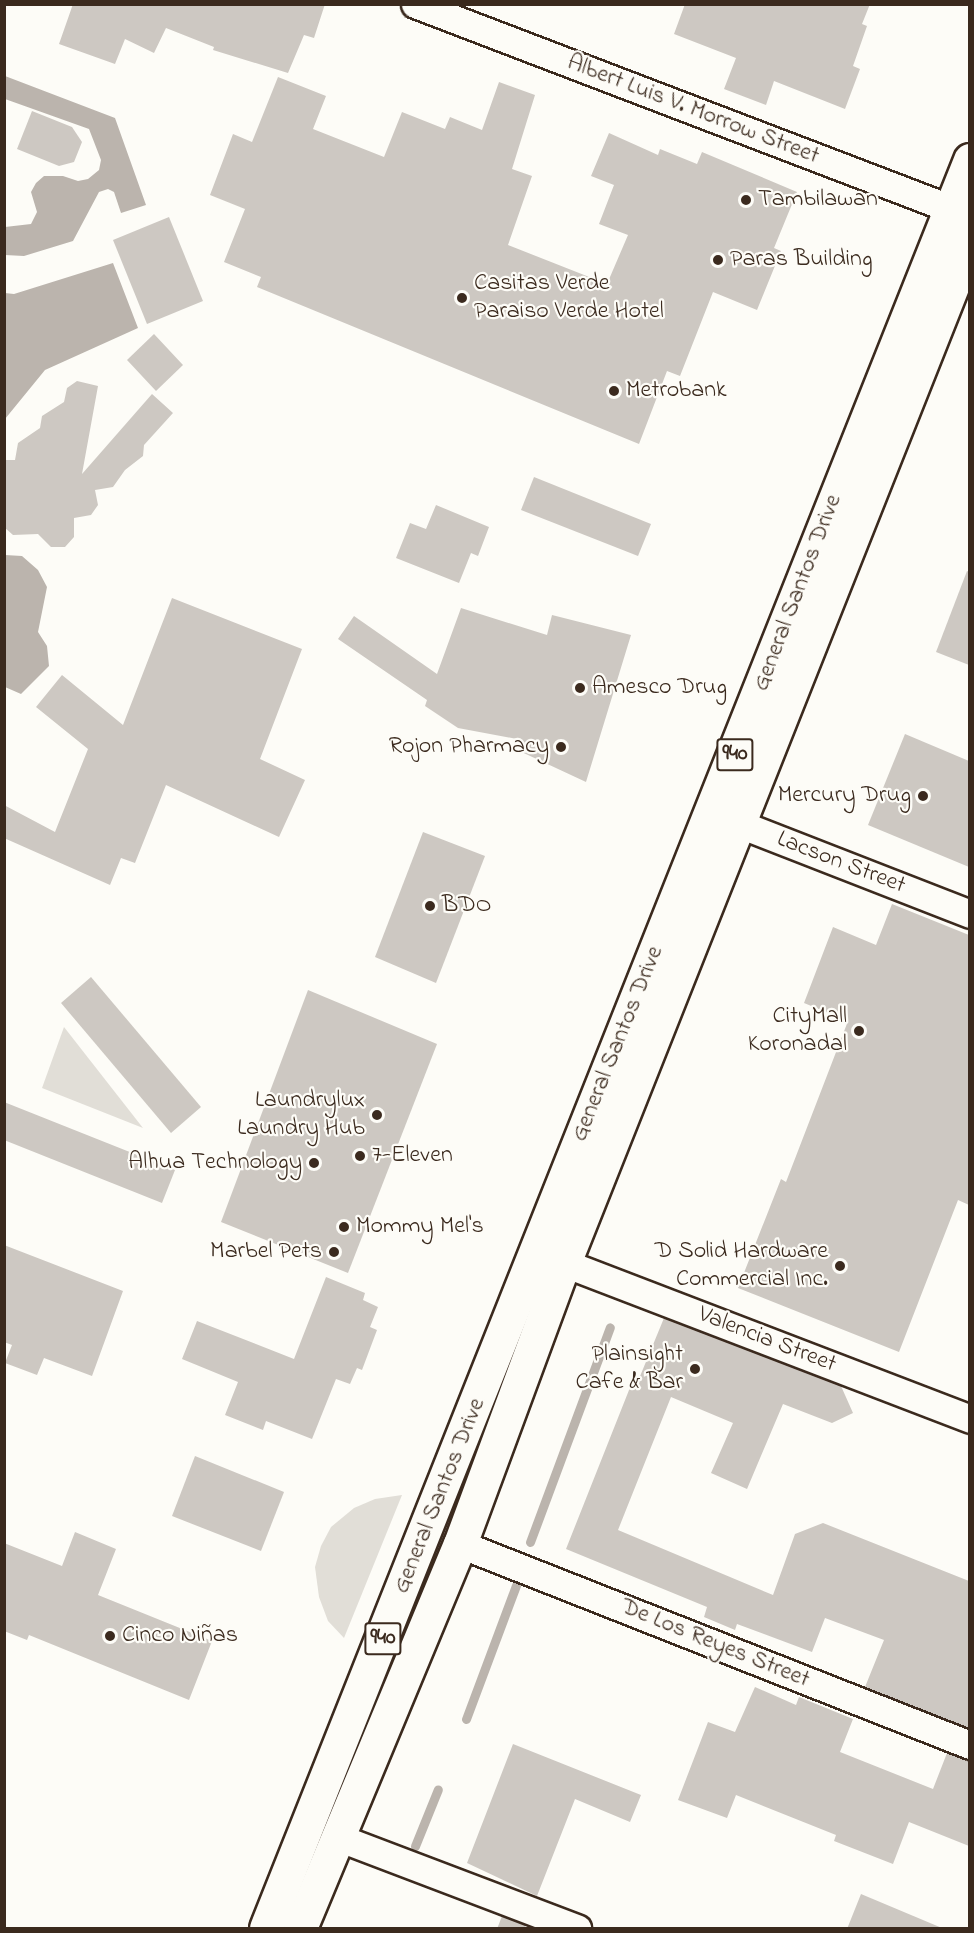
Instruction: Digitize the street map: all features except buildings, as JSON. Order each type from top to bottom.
[{"type":"highway","name":"General Santos Drive","points":[[300,1929],[460,1544],[726,818],[960,213],[969,160]]},
{"type":"highway","name":"General Santos Drive","points":[[266,1929],[726,818],[969,241]]},
{"type":"street","name":"Albert Luis V. Morrow Street","points":[[416,4],[960,213]]},
{"type":"street","name":"Lacson Street","points":[[726,818],[969,914]]},
{"type":"street","name":"Valencia Street","points":[[564,1263],[969,1419]]},
{"type":"street","name":"De Los Reyes Street","points":[[460,1544],[969,1745]]},
{"type":"street","points":[[338,1837],[577,1929]]},
{"type":"shaded area","points":[[5,76],[115,118],[146,205],[121,213],[114,192],[108,189],[99,192],[73,241],[24,256],[5,255],[5,227],[31,224],[37,212],[31,192],[36,183],[44,176],[63,176],[78,181],[88,179],[99,170],[101,160],[89,129],[5,99]]},
{"type":"shaded area","points":[[113,263],[138,328],[45,370],[5,419],[5,293],[14,294]]},
{"type":"shaded area","points":[[5,555],[22,556],[38,570],[47,587],[38,632],[47,646],[49,666],[21,694],[5,687]]},
{"type":"shaded area","points":[[64,1027],[143,1128],[42,1088]]},
{"type":"shaded area","points":[[402,1495],[344,1638],[328,1621],[319,1597],[315,1567],[321,1546],[331,1527],[354,1508],[375,1499]]},
{"type":"waterway","points":[[530,1542],[610,1327]]},
{"type":"waterway","points":[[466,1719],[516,1585]]},
{"type":"waterway","points":[[415,1846],[438,1789]]},
{"type":"place","name":"Tambilawan","points":[[746,200]]},
{"type":"place","name":"Paras Building","points":[[718,260]]},
{"type":"place","name":"Casitas Verde Paraiso Verde Hotel","points":[[462,298]]},
{"type":"place","name":"Metrobank","points":[[614,391]]},
{"type":"place","name":"Amesco Drug","points":[[580,688]]},
{"type":"place","name":"Rojon Pharmacy","points":[[561,747]]},
{"type":"place","name":"Mercury Drug","points":[[923,796]]},
{"type":"place","name":"BDO","points":[[430,906]]},
{"type":"place","name":"CityMall Koronadal","points":[[859,1031]]},
{"type":"place","name":"Laundrylux Laundry Hub","points":[[377,1115]]},
{"type":"place","name":"7-Eleven","points":[[360,1156]]},
{"type":"place","name":"Alhua Technology","points":[[314,1163]]},
{"type":"place","name":"Mommy Mel's","points":[[344,1227]]},
{"type":"place","name":"Marbel Pets","points":[[334,1252]]},
{"type":"place","name":"D Solid Hardware Commercial Inc.","points":[[840,1266]]},
{"type":"place","name":"Plainsight Cafe & Bar","points":[[695,1369]]},
{"type":"place","name":"Cinco Niñas","points":[[110,1636]]}]
